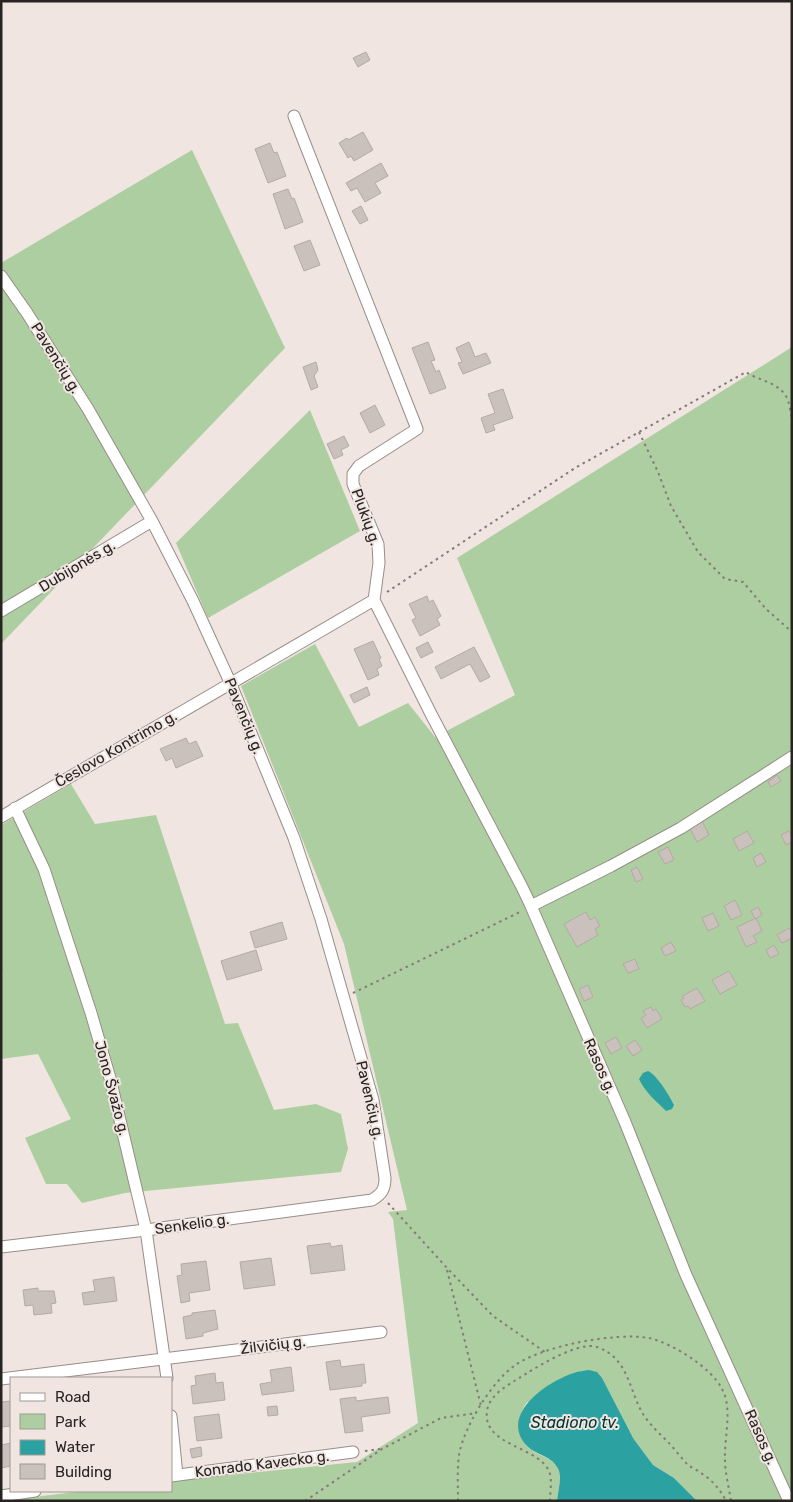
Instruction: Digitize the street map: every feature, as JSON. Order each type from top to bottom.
[{"type":"street","name":"Plukių g.","points":[[294,116],[417,429],[359,466],[353,474],[353,484],[378,544],[380,563],[374,600]]},
{"type":"street","name":"Pavenčių g.","points":[[1,276],[27,313],[88,409],[152,520],[193,601],[230,682],[294,838],[321,919],[372,1100],[385,1178],[385,1187],[380,1195]]},
{"type":"street","name":"Dubijonės g.","points":[[1,611],[152,520]]},
{"type":"street","name":"Česlovo Kontrimo g.","points":[[1,817],[230,682],[374,600]]},
{"type":"street","points":[[374,600],[430,714],[531,906],[681,828],[792,757]]},
{"type":"street","name":"Jono Švažo g.","points":[[16,808],[44,869],[110,1078],[146,1230],[168,1377]]},
{"type":"street","name":"Rasos g.","points":[[531,906],[625,1122],[686,1275],[789,1501]]},
{"type":"street","name":"Senkelio g.","points":[[1,1247],[372,1200],[380,1195]]},
{"type":"street","name":"Žilvičių g.","points":[[18,1377],[381,1332]]},
{"type":"street","points":[[172,1436],[174,1475]]},
{"type":"street","name":"Konrado Kavecko g.","points":[[174,1475],[353,1452]]},
{"type":"street","points":[[1,1496],[28,1492]]},
{"type":"path","points":[[374,600],[575,468],[746,372],[755,378],[775,385],[787,397],[792,418]]},
{"type":"path","points":[[638,432],[658,472],[671,506],[698,552],[725,579],[743,582],[766,609],[792,632]]},
{"type":"path","points":[[344,998],[531,906]]},
{"type":"path","points":[[380,1195],[493,1316],[545,1352]]},
{"type":"path","points":[[447,1268],[481,1406]]},
{"type":"path","points":[[458,1501],[457,1477],[464,1440],[476,1412],[514,1366],[554,1348],[584,1342],[634,1337],[650,1338],[682,1352],[712,1376],[722,1388],[729,1413],[726,1428],[725,1462],[731,1501]]},
{"type":"path","points":[[584,1342],[586,1346]]},
{"type":"path","points":[[550,1501],[551,1475],[546,1467],[540,1460],[500,1438],[486,1418],[487,1408],[491,1400],[506,1386],[554,1358],[586,1346],[597,1347],[609,1354],[622,1367],[630,1380],[642,1412],[653,1428],[689,1466],[702,1473],[719,1489],[726,1501]]},
{"type":"path","points":[[487,1397],[491,1400]]},
{"type":"path","points":[[305,1501],[382,1449],[442,1418],[476,1412]]},
{"type":"path","points":[[353,1452],[382,1449]]},
{"type":"green space","points":[[192,150],[285,348],[1,644],[1,263]]},
{"type":"green space","points":[[792,347],[792,1501],[697,1501],[674,1478],[653,1465],[633,1438],[527,1402],[519,1422],[520,1435],[527,1446],[556,1465],[560,1481],[557,1501],[1,1501],[76,1492],[172,1492],[172,1481],[357,1462],[418,1423],[393,1219],[388,1212],[407,1210],[344,944],[241,686],[315,644],[359,727],[408,703],[435,737],[515,695],[457,558]]},
{"type":"green space","points":[[310,410],[360,531],[208,618],[176,543]]},
{"type":"green space","points":[[71,784],[95,824],[156,815],[225,1024],[238,1023],[274,1110],[316,1104],[341,1114],[348,1149],[341,1172],[125,1193],[82,1203],[67,1184],[46,1184],[25,1138],[71,1119],[38,1054],[1,1059],[1,976],[3,975],[1,972],[1,825]]},
{"type":"water","points":[[648,1071],[666,1091],[674,1105],[672,1109],[666,1111],[641,1084],[639,1079],[643,1073]]},
{"type":"water","name":"Stadiono tv.","points":[[589,1370],[597,1372],[602,1378],[633,1438],[653,1465],[674,1478],[697,1501],[557,1501],[560,1479],[559,1471],[554,1463],[526,1445],[519,1433],[518,1422],[522,1411],[540,1391],[563,1377]]},
{"type":"building","points":[[366,52],[370,60],[358,67],[353,58]]},
{"type":"building","points":[[363,132],[373,150],[354,161],[351,156],[348,158],[339,143]]},
{"type":"building","points":[[270,143],[274,153],[277,152],[286,176],[268,183],[255,149]]},
{"type":"building","points":[[381,163],[388,176],[375,183],[381,193],[365,202],[357,188],[351,191],[346,183]]},
{"type":"building","points":[[288,189],[292,199],[294,198],[303,222],[285,229],[273,194]]},
{"type":"building","points":[[361,206],[368,220],[360,224],[352,211]]},
{"type":"building","points":[[310,240],[320,265],[304,271],[294,246]]},
{"type":"building","points":[[428,342],[435,360],[431,361],[436,372],[439,370],[446,388],[430,394],[412,348]]},
{"type":"building","points":[[469,342],[475,357],[486,353],[491,363],[463,374],[458,363],[462,362],[456,348]]},
{"type":"building","points":[[316,362],[318,370],[314,376],[318,387],[311,390],[303,367]]},
{"type":"building","points":[[503,389],[513,418],[493,425],[495,430],[486,433],[481,418],[495,413],[488,394]]},
{"type":"building","points":[[375,405],[385,425],[370,433],[360,413]]},
{"type":"building","points":[[344,436],[349,446],[341,450],[343,455],[334,459],[327,444]]},
{"type":"building","points":[[427,596],[429,602],[433,600],[441,616],[437,619],[440,625],[420,636],[412,620],[416,618],[409,604]]},
{"type":"building","points":[[373,641],[381,658],[379,659],[382,666],[377,669],[379,675],[368,680],[354,649]]},
{"type":"building","points":[[428,642],[433,652],[421,658],[416,648]]},
{"type":"building","points":[[474,647],[490,677],[480,682],[470,664],[441,679],[435,667]]},
{"type":"building","points":[[367,687],[370,695],[354,703],[350,695]]},
{"type":"building","points":[[186,738],[189,744],[196,741],[203,756],[176,768],[172,758],[166,761],[160,749]]},
{"type":"building","points":[[777,775],[781,781],[771,787],[768,782]]},
{"type":"building","points":[[702,821],[709,835],[697,842],[689,827]]},
{"type":"building","points":[[747,831],[754,843],[739,851],[733,839]]},
{"type":"building","points":[[789,831],[792,836],[792,842],[786,845],[781,835]]},
{"type":"building","points":[[668,847],[674,860],[665,864],[658,852]]},
{"type":"building","points":[[761,853],[766,862],[757,867],[753,858]]},
{"type":"building","points":[[637,867],[643,879],[636,882],[631,870]]},
{"type":"building","points":[[735,900],[742,915],[731,920],[724,906]]},
{"type":"building","points":[[758,907],[762,915],[755,919],[751,911]]},
{"type":"building","points":[[586,912],[590,920],[595,917],[600,926],[595,929],[598,935],[577,947],[564,924]]},
{"type":"building","points":[[713,913],[719,926],[708,931],[702,918]]},
{"type":"building","points":[[756,918],[762,931],[753,936],[757,942],[746,947],[737,927]]},
{"type":"building","points":[[282,922],[287,939],[255,948],[250,932]]},
{"type":"building","points":[[789,928],[792,932],[792,938],[782,943],[777,935]]},
{"type":"building","points":[[671,942],[676,951],[665,956],[661,948]]},
{"type":"building","points":[[774,945],[779,954],[770,958],[766,950]]},
{"type":"building","points":[[256,950],[262,970],[227,980],[221,961]]},
{"type":"building","points":[[635,959],[639,969],[628,973],[623,964]]},
{"type":"building","points":[[729,971],[737,985],[720,994],[712,980]]},
{"type":"building","points":[[588,985],[593,997],[584,1001],[579,989]]},
{"type":"building","points":[[697,988],[705,1001],[690,1009],[688,1006],[685,1007],[681,1000],[684,998],[682,996]]},
{"type":"building","points":[[651,1007],[653,1011],[656,1009],[662,1019],[647,1028],[641,1018],[646,1015],[643,1011]]},
{"type":"building","points":[[616,1037],[622,1048],[611,1054],[605,1043]]},
{"type":"building","points":[[635,1040],[642,1050],[633,1056],[626,1046]]},
{"type":"building","points":[[330,1243],[331,1247],[342,1245],[345,1270],[311,1274],[307,1246]]},
{"type":"building","points":[[271,1258],[275,1285],[244,1289],[240,1262]]},
{"type":"building","points":[[206,1261],[210,1290],[189,1293],[190,1301],[181,1303],[177,1276],[182,1275],[181,1264]]},
{"type":"building","points":[[114,1277],[117,1301],[84,1305],[82,1293],[95,1291],[93,1280]]},
{"type":"building","points":[[38,1288],[38,1291],[54,1291],[56,1303],[51,1304],[52,1313],[34,1315],[33,1305],[25,1306],[23,1290]]},
{"type":"building","points":[[215,1310],[218,1329],[203,1333],[203,1336],[186,1339],[183,1317],[192,1315],[192,1313]]},
{"type":"building","points":[[340,1360],[341,1367],[364,1364],[366,1383],[362,1383],[362,1386],[330,1390],[326,1362]]},
{"type":"building","points":[[291,1367],[294,1391],[262,1395],[260,1384],[272,1382],[270,1370]]},
{"type":"building","points":[[215,1373],[216,1383],[223,1382],[225,1400],[193,1404],[191,1386],[196,1385],[195,1376]]},
{"type":"building","points":[[356,1397],[356,1401],[388,1397],[390,1413],[361,1417],[363,1431],[345,1433],[340,1399]]},
{"type":"building","points":[[10,1401],[10,1426],[1,1427],[1,1402]]},
{"type":"building","points":[[277,1406],[278,1415],[268,1416],[267,1407]]},
{"type":"building","points":[[219,1414],[222,1438],[197,1441],[194,1417]]},
{"type":"building","points":[[10,1443],[10,1466],[1,1468],[1,1445]]},
{"type":"building","points":[[201,1447],[202,1456],[192,1458],[190,1449]]}]
